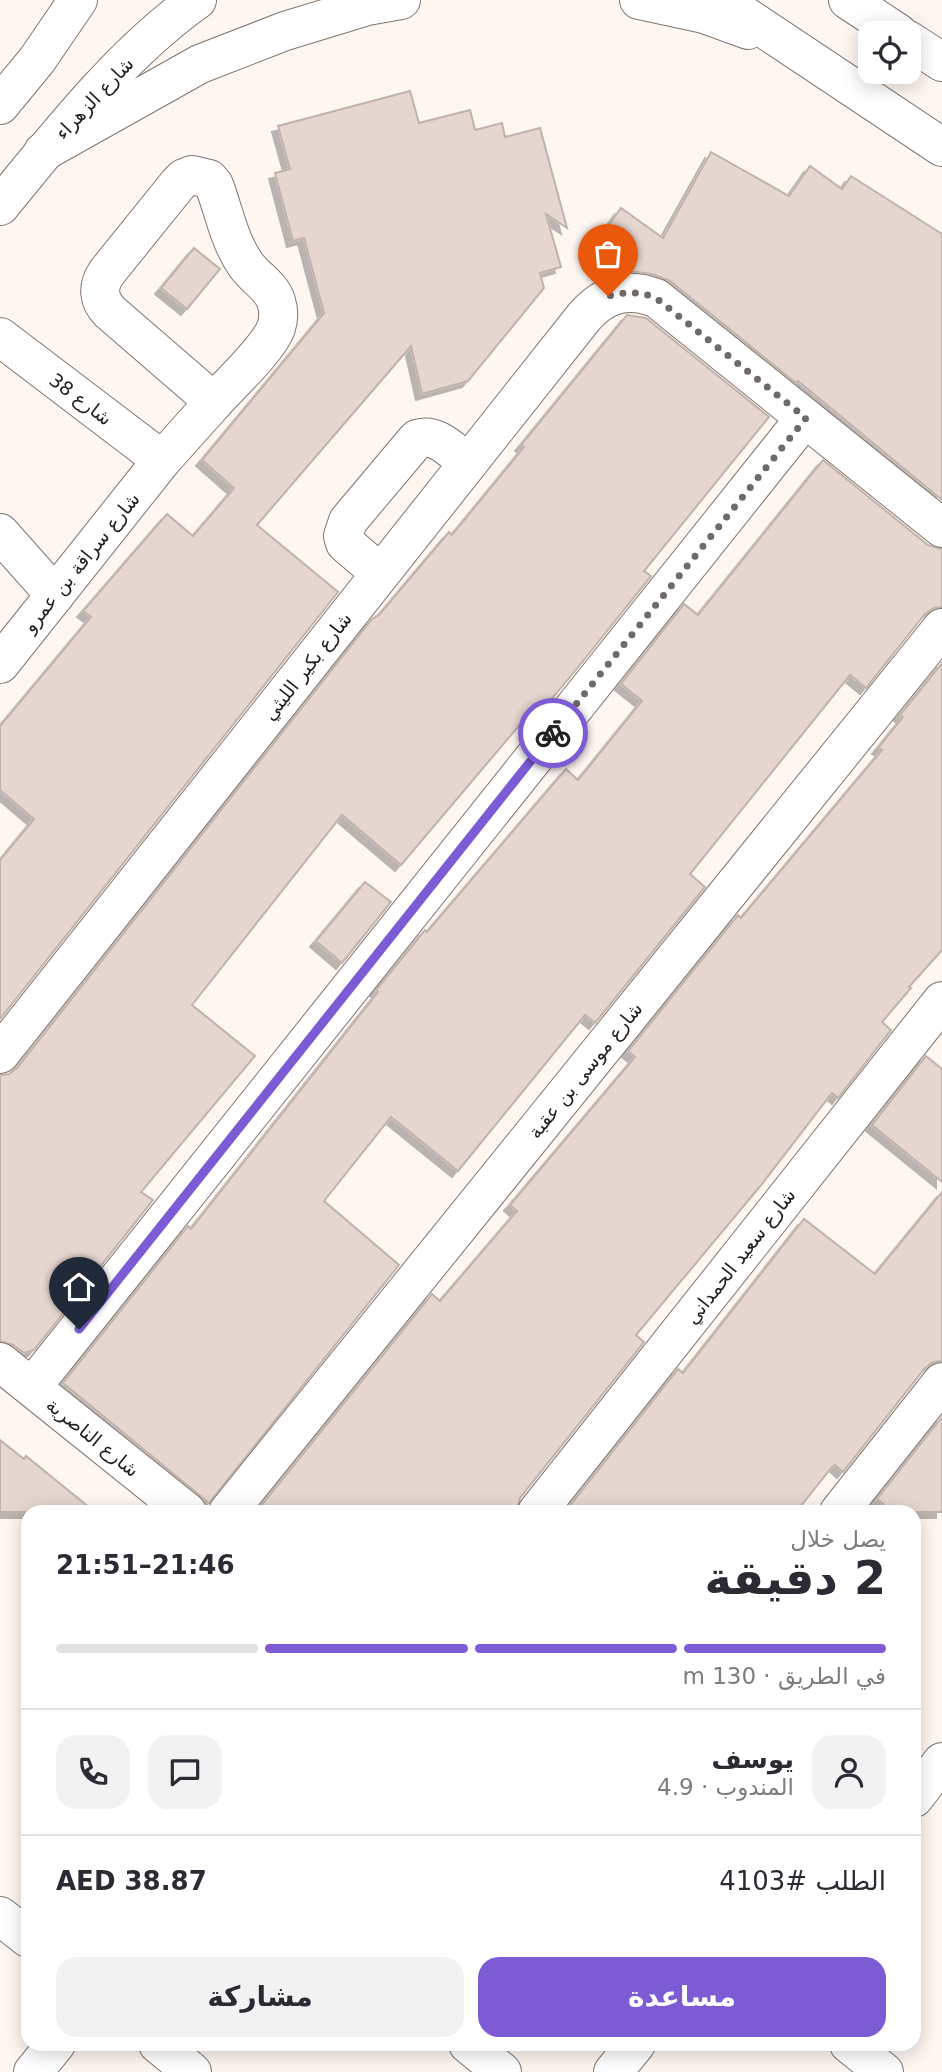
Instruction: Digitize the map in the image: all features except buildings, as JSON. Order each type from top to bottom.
[{"type":"street","points":[[37,60],[48,0]]},
{"type":"street","points":[[0,105],[37,60],[78,0]]},
{"type":"street","name":"شارع الزهراء","points":[[0,206],[43,152],[164,24],[197,0]]},
{"type":"street","points":[[43,152],[200,64],[285,31],[367,6],[401,0]]},
{"type":"street","points":[[639,0],[704,14],[784,43]]},
{"type":"street","points":[[721,0],[942,147]]},
{"type":"street","points":[[848,0],[880,21]]},
{"type":"street","points":[[921,48],[942,62]]},
{"type":"street","name":"شارع سراقة بن عمرو","points":[[0,664],[55,594],[152,453],[204,393],[268,341],[276,328],[279,315],[276,300],[269,288],[246,265],[236,248],[214,185],[201,175],[184,178],[178,184],[107,272],[99,288],[104,305],[110,312],[204,393]]},
{"type":"street","name":"شارع بكير الليثي","points":[[0,1054],[589,311],[608,296],[641,292],[656,298],[806,418]]},
{"type":"street","name":"شارع 38","points":[[0,337],[152,453]]},
{"type":"street","points":[[32,1387],[806,418],[942,528]]},
{"type":"street","points":[[380,573],[345,543],[343,536],[348,521],[417,439],[425,436],[433,438],[468,463]]},
{"type":"street","points":[[0,533],[55,594]]},
{"type":"street","name":"شارع موسى بن عقبة","points":[[234,1505],[942,628]]},
{"type":"street","name":"شارع سعيد الحمداني","points":[[543,1505],[942,1001]]},
{"type":"street","name":"شارع الناصرية","points":[[0,1362],[178,1505]]},
{"type":"street","points":[[845,1505],[942,1382]]},
{"type":"street","points":[[921,1789],[942,1762]]},
{"type":"street","points":[[0,1916],[21,1932]]},
{"type":"street","points":[[33,2072],[50,2051]]},
{"type":"street","points":[[166,2051],[192,2072]]},
{"type":"street","points":[[476,2051],[502,2072]]},
{"type":"street","points":[[613,2072],[630,2051]]},
{"type":"street","points":[[858,2051],[884,2072]]},
{"type":"way so far","points":[[553,733],[806,418],[656,298],[641,292],[608,296]]},
{"type":"route","points":[[79,1329],[553,733]]}]
